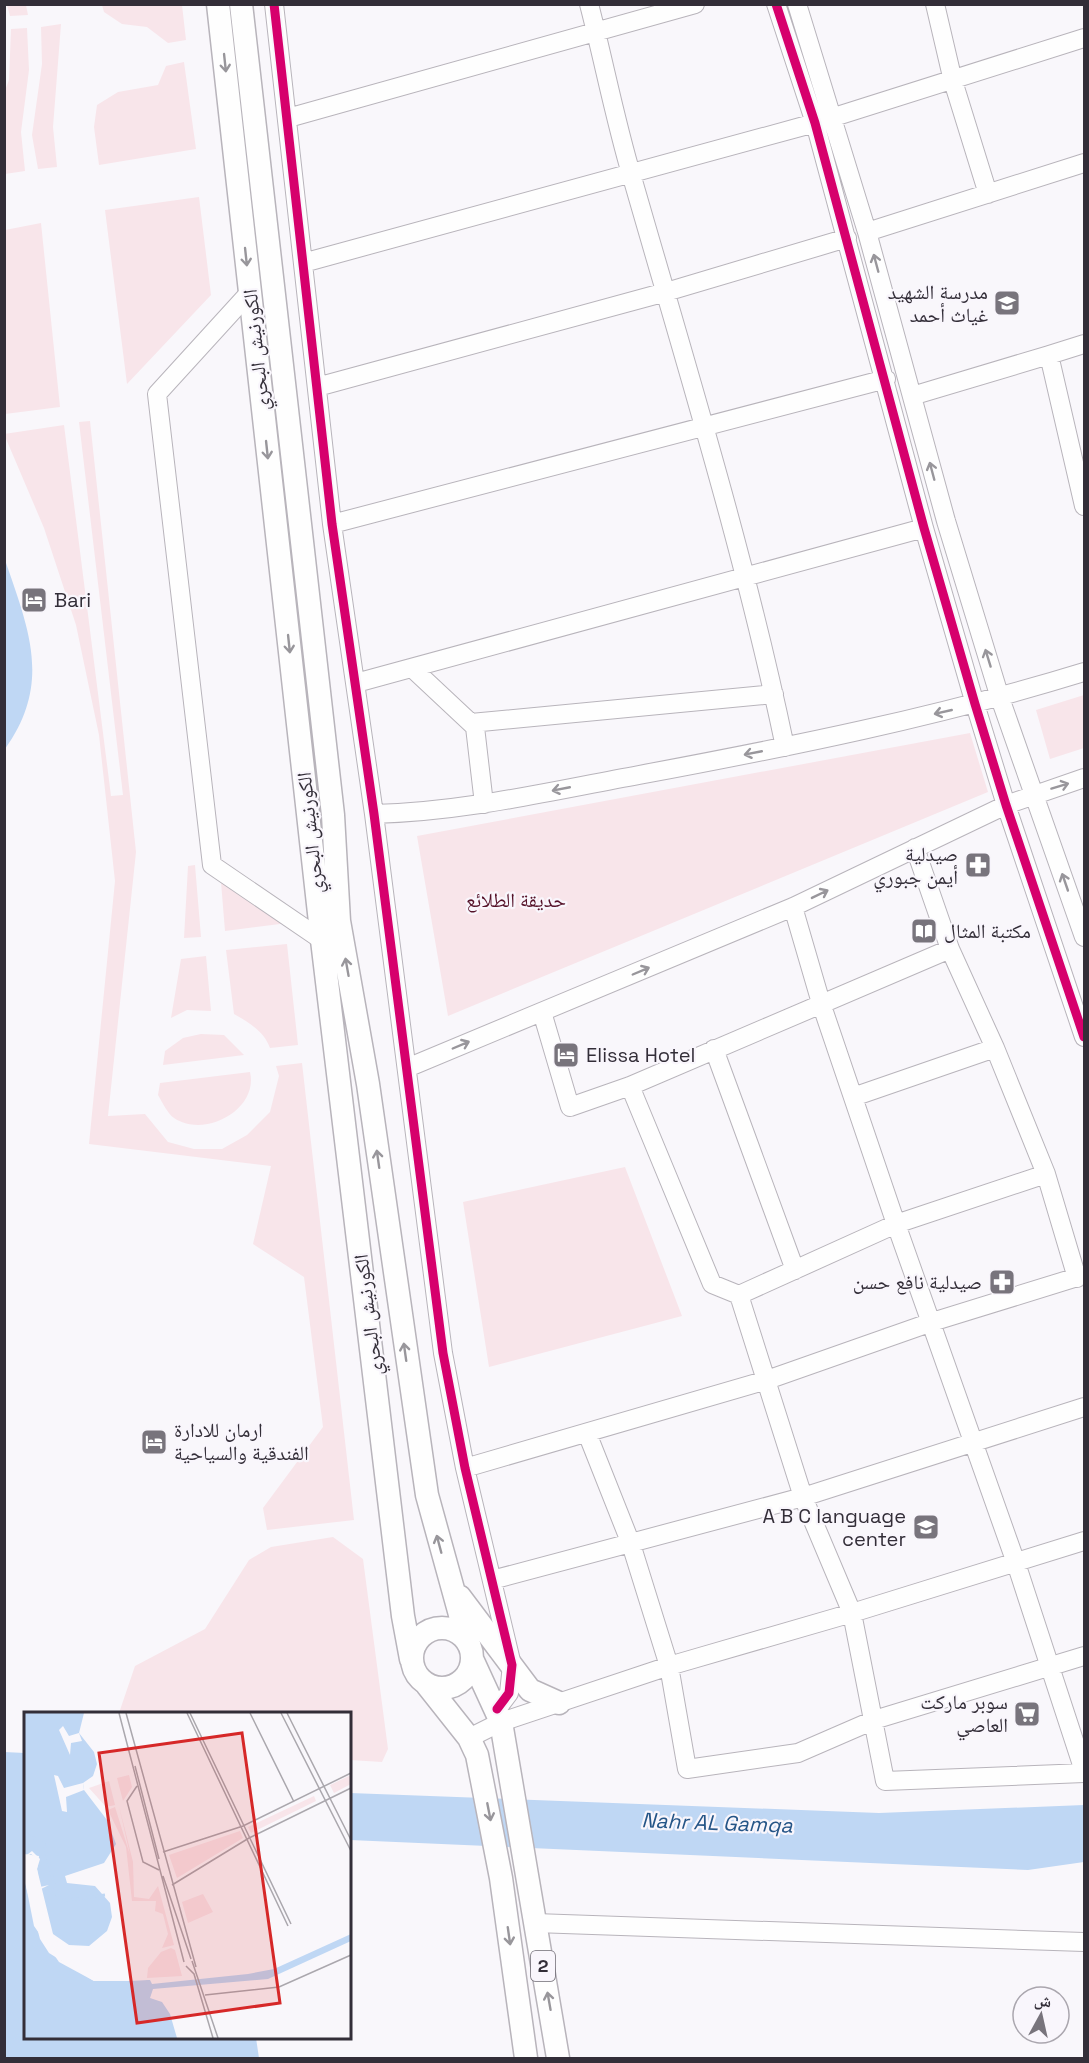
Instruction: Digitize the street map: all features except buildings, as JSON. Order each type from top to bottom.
[{"type":"main road","name":"الكورنيش البحري","points":[[219,4],[322,940],[403,1616],[411,1659]]},
{"type":"main road","name":"الكورنيش البحري","points":[[241,4],[333,815],[339,921],[368,1084],[427,1496],[470,1651],[499,1715],[535,1923]]},
{"type":"main road","points":[[450,1585],[530,1690],[559,1703]]},
{"type":"main road","points":[[427,1685],[445,1688],[462,1682],[469,1672],[470,1651],[448,1628],[437,1628],[418,1639],[411,1659],[419,1679],[427,1685],[473,1746],[501,1878],[526,2058]]},
{"type":"main road","name":"2","points":[[535,1923],[558,2058]]},
{"type":"street","points":[[274,4],[332,524],[374,814],[443,1353],[465,1468],[512,1665],[509,1693],[499,1715],[473,1746]]},
{"type":"street","points":[[589,4],[631,174],[744,576],[785,747]]},
{"type":"street","points":[[288,118],[695,4]]},
{"type":"street","points":[[776,4],[815,123],[886,379],[924,528],[975,704],[1006,805],[1084,1037]]},
{"type":"street","points":[[797,4],[834,118],[946,521],[1000,698],[1084,937]]},
{"type":"street","points":[[935,4],[953,81],[988,194]]},
{"type":"street","points":[[303,263],[834,118],[1084,38]]},
{"type":"street","points":[[867,232],[1084,163]]},
{"type":"street","points":[[317,387],[666,292],[847,238]]},
{"type":"street","points":[[250,292],[157,394],[212,865],[322,940]]},
{"type":"street","points":[[912,396],[1084,344]]},
{"type":"street","points":[[1049,355],[1084,506]]},
{"type":"street","points":[[332,524],[886,379]]},
{"type":"street","points":[[356,683],[924,528]]},
{"type":"street","points":[[412,668],[475,727],[484,804]]},
{"type":"street","points":[[374,814],[426,813],[484,804],[785,747],[1000,698],[1084,672]]},
{"type":"street","points":[[471,723],[774,694]]},
{"type":"street","points":[[407,1068],[793,908],[1006,805],[1035,793],[1084,778]]},
{"type":"street","points":[[465,1468],[767,1380],[932,1322],[1081,1276],[1046,1174],[995,1048],[950,949],[915,848]]},
{"type":"street","points":[[739,1295],[803,1497],[852,1613],[885,1781],[1084,1772],[1016,1563],[971,1442],[932,1322],[821,1003],[793,908]]},
{"type":"street","points":[[542,1012],[570,1107],[630,1086],[950,949]]},
{"type":"street","points":[[853,1097],[995,1048]]},
{"type":"street","points":[[714,1049],[795,1270]]},
{"type":"street","points":[[630,1086],[712,1284],[739,1295],[896,1224],[1046,1174]]},
{"type":"street","points":[[492,1580],[803,1497],[1084,1407]]},
{"type":"street","points":[[587,1433],[631,1544],[669,1666],[687,1769],[798,1753],[873,1720],[1084,1656]]},
{"type":"street","points":[[499,1715],[559,1703],[669,1666],[852,1613],[1084,1541]]},
{"type":"street","points":[[535,1923],[1084,1942]]},
{"type":"green space","points":[[7,5],[26,5],[28,15],[10,16]]},
{"type":"green space","points":[[102,5],[182,5],[186,40],[168,43],[147,27],[122,24],[104,12]]},
{"type":"green space","points":[[61,24],[53,127],[57,167],[38,169],[32,135],[42,64],[41,27]]},
{"type":"green space","points":[[27,28],[29,70],[21,132],[25,171],[5,174],[4,93],[9,80],[11,29]]},
{"type":"green space","points":[[184,62],[196,149],[99,165],[94,127],[97,105],[118,92],[158,85],[166,66]]},
{"type":"green space","points":[[199,197],[211,295],[127,384],[105,210]]},
{"type":"green space","points":[[41,223],[60,407],[5,414],[5,230]]},
{"type":"green space","points":[[90,421],[136,852],[108,1116],[145,1114],[168,1142],[194,1149],[222,1149],[247,1135],[270,1112],[279,1076],[276,1066],[302,1063],[354,1520],[267,1530],[263,1508],[323,1427],[304,1277],[253,1244],[271,1166],[89,1144],[115,881],[99,735],[76,625],[44,528],[4,434],[64,425],[111,796],[123,795],[79,422]]},
{"type":"green space","points":[[1084,695],[1084,748],[1050,759],[1036,710]]},
{"type":"green space","name":"حديقة الطلائع","points":[[970,733],[988,792],[448,1016],[417,836]]},
{"type":"green space","points":[[195,865],[201,937],[184,938],[188,866]]},
{"type":"green space","points":[[220,870],[296,922],[225,931]]},
{"type":"green space","points":[[287,944],[298,1045],[270,1048],[260,1032],[234,1014],[226,950]]},
{"type":"green space","points":[[206,956],[211,1011],[187,1010],[171,1018],[181,959]]},
{"type":"green space","points":[[201,1034],[224,1035],[244,1055],[163,1065],[165,1051],[183,1038]]},
{"type":"green space","points":[[250,1072],[251,1085],[246,1098],[227,1117],[214,1122],[200,1125],[187,1124],[174,1118],[158,1095],[160,1083]]},
{"type":"green space","points":[[625,1167],[682,1316],[489,1367],[463,1202]]},
{"type":"green space","points":[[333,1537],[363,1559],[388,1749],[382,1762],[351,1760],[351,1712],[119,1712],[135,1666],[205,1629],[249,1560],[271,1547]]},
{"type":"water","points":[[5,560],[28,633],[32,656],[32,679],[28,701],[19,725],[5,749]]},
{"type":"water","points":[[4,1752],[24,1753],[24,2039],[256,2039],[259,2058],[5,2058]]},
{"type":"water","name":"Nahr AL Gamqa","points":[[351,1793],[879,1813],[1084,1805],[1084,1862],[1028,1870],[351,1840]]},
{"type":"cycle path","points":[[274,4],[332,524],[374,814],[443,1353],[465,1468],[512,1665],[509,1693],[497,1709]]},
{"type":"cycle path","points":[[776,4],[815,123],[924,528],[975,704],[1006,805],[1084,1037]]},
{"type":"place","name":"مدرسة الشهيد غياث أحمد","points":[[1007,303]]},
{"type":"place","name":"Bari","points":[[34,600]]},
{"type":"place","name":"صيدلية أيمن جبوري","points":[[978,865]]},
{"type":"place","name":"مكتبة المثال","points":[[924,931]]},
{"type":"place","name":"Elissa Hotel","points":[[566,1055]]},
{"type":"place","name":"صيدلية نافع حسن","points":[[1002,1282]]},
{"type":"place","name":"ارمان للادارة الفندقية والسياحية","points":[[154,1442]]},
{"type":"place","name":"A B C language center","points":[[926,1527]]},
{"type":"place","name":"سوبر ماركت العاصي","points":[[1027,1714]]}]
